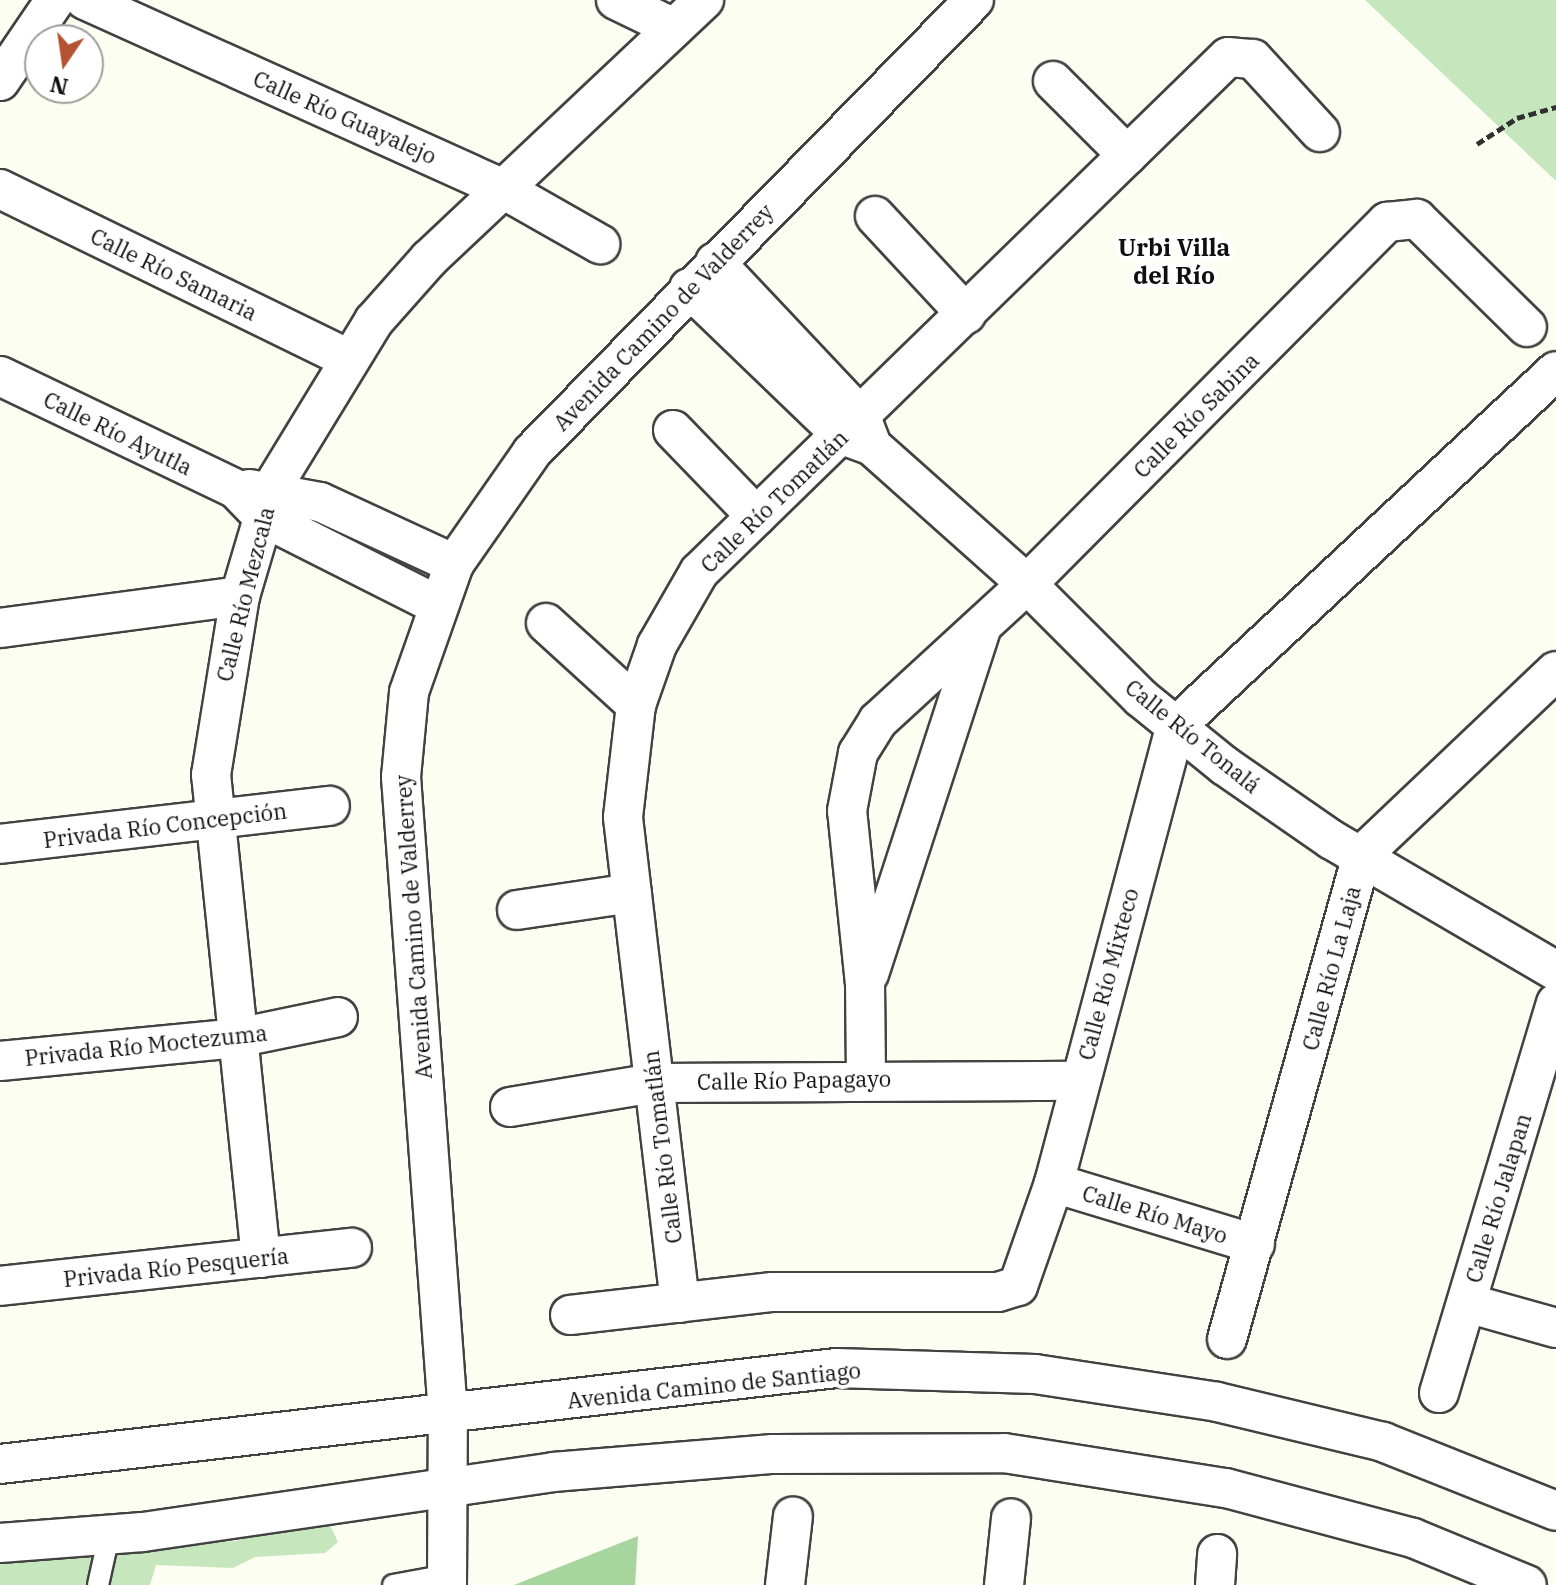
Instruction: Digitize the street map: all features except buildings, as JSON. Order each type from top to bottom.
[{"type":"street","points":[[0,81],[55,0]]},
{"type":"street","name":"Calle Río Guayalejo","points":[[85,0],[503,189],[600,244]]},
{"type":"street","points":[[616,0],[674,28]]},
{"type":"street","name":"Calle Río Mezcala","points":[[261,1258],[214,819],[219,696],[257,498],[348,359],[429,259],[704,0]]},
{"type":"street","name":"Avenida Camino de Valderrey","points":[[447,1580],[450,1488],[448,1414],[401,777],[409,692],[454,564],[532,452],[689,288],[974,0]]},
{"type":"street","name":"Calle Río Tomatlán","points":[[680,1303],[623,817],[636,705],[657,645],[699,572],[756,516],[859,433],[966,314],[1228,57],[1253,59],[1320,132]]},
{"type":"street","points":[[1053,81],[1127,155]]},
{"type":"street","name":"Calle Río Samaria","points":[[0,189],[348,359]]},
{"type":"street","points":[[875,216],[966,314]]},
{"type":"street","name":"Calle Río Sabina","points":[[866,1077],[865,984],[849,864],[849,782],[858,753],[878,721],[1027,584],[1387,222],[1417,219],[1527,327]]},
{"type":"street","name":"Calle Río Tonalá","points":[[715,262],[859,433]]},
{"type":"street","name":"Calle Río Tonalá","points":[[689,288],[859,433],[1027,584],[1175,727],[1362,855],[1556,971]]},
{"type":"street","points":[[1175,727],[1556,371]]},
{"type":"street","name":"Calle Río Ayutla","points":[[0,376],[257,498],[439,606]]},
{"type":"street","points":[[673,430],[756,516]]},
{"type":"street","name":"Calle Río Ayutla","points":[[257,498],[320,502],[454,564]]},
{"type":"street","points":[[0,628],[240,596]]},
{"type":"street","points":[[546,623],[636,705]]},
{"type":"street","name":"Calle Río Sabina","points":[[865,984],[981,628]]},
{"type":"street","name":"Calle Río La Laja","points":[[1227,1339],[1362,855],[1556,671]]},
{"type":"street","name":"Calle Río Mixteco","points":[[570,1315],[773,1292],[998,1292],[1018,1286],[1054,1183],[1175,727]]},
{"type":"street","name":"Privada Río Concepción","points":[[0,844],[330,806]]},
{"type":"street","points":[[517,910],[632,893]]},
{"type":"street","name":"Calle Río Jalapan","points":[[1439,1393],[1556,1003]]},
{"type":"street","name":"Privada Río Moctezuma","points":[[0,1061],[237,1038],[338,1017]]},
{"type":"street","name":"Calle Río Papagayo","points":[[510,1107],[654,1083],[866,1077],[1079,1081]]},
{"type":"street","name":"Calle Río Mayo","points":[[1054,1183],[1255,1244]]},
{"type":"street","name":"Privada Río Pesquería","points":[[0,1286],[352,1248]]},
{"type":"street","points":[[1467,1303],[1556,1328]]},
{"type":"street","name":"Avenida Camino de Santiago","points":[[0,1464],[836,1368],[1035,1374],[1217,1402],[1383,1442],[1556,1511]]},
{"type":"street","points":[[0,1543],[450,1488],[773,1454],[1004,1453],[1226,1488],[1413,1538],[1527,1585]]},
{"type":"street","points":[[785,1585],[793,1516]]},
{"type":"street","points":[[1004,1585],[1011,1518]]},
{"type":"lane","points":[[98,1585],[110,1531]]},
{"type":"lane","points":[[393,1585],[447,1580]]},
{"type":"path","points":[[1477,144],[1517,118],[1556,107]]},
{"type":"green space","points":[[1365,0],[1556,0],[1556,181]]},
{"type":"green space","points":[[301,1523],[330,1525],[338,1542],[325,1553],[255,1557],[233,1568],[156,1565],[150,1585],[0,1585],[0,1559],[236,1541]]},
{"type":"green space","points":[[638,1536],[635,1585],[514,1585],[567,1564]]},
{"type":"district","name":"Urbi Villa del Río","points":[[1174,262]]}]
